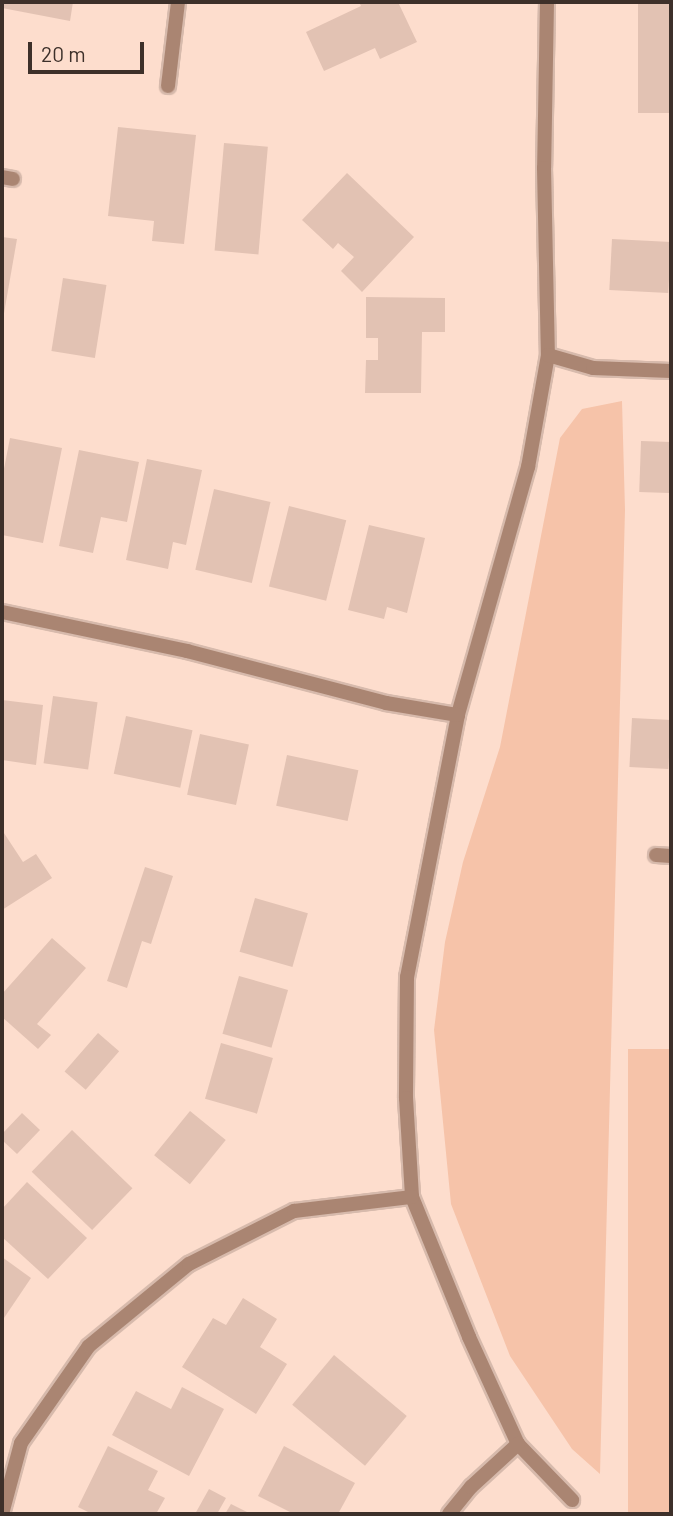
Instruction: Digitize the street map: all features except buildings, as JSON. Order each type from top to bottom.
[{"type":"street","points":[[168,86],[178,2]]},
{"type":"street","points":[[547,2],[544,168],[548,355],[528,467],[458,715],[407,977],[406,1098],[412,1197],[469,1337],[518,1444],[572,1500]]},
{"type":"street","points":[[548,355],[593,368],[671,371]]},
{"type":"street","points":[[2,612],[187,651],[386,703],[458,715]]},
{"type":"street","points":[[656,855],[671,856]]},
{"type":"street","points":[[2,1514],[21,1444],[89,1346],[189,1264],[294,1212],[412,1197]]},
{"type":"street","points":[[449,1514],[471,1487],[518,1444]]},
{"type":"shaded area","points":[[622,401],[625,510],[600,1474],[572,1449],[510,1356],[451,1204],[434,1030],[445,942],[463,862],[500,747],[560,438],[582,409]]},
{"type":"shaded area","points":[[628,1049],[671,1049],[671,1514],[628,1514]]}]
